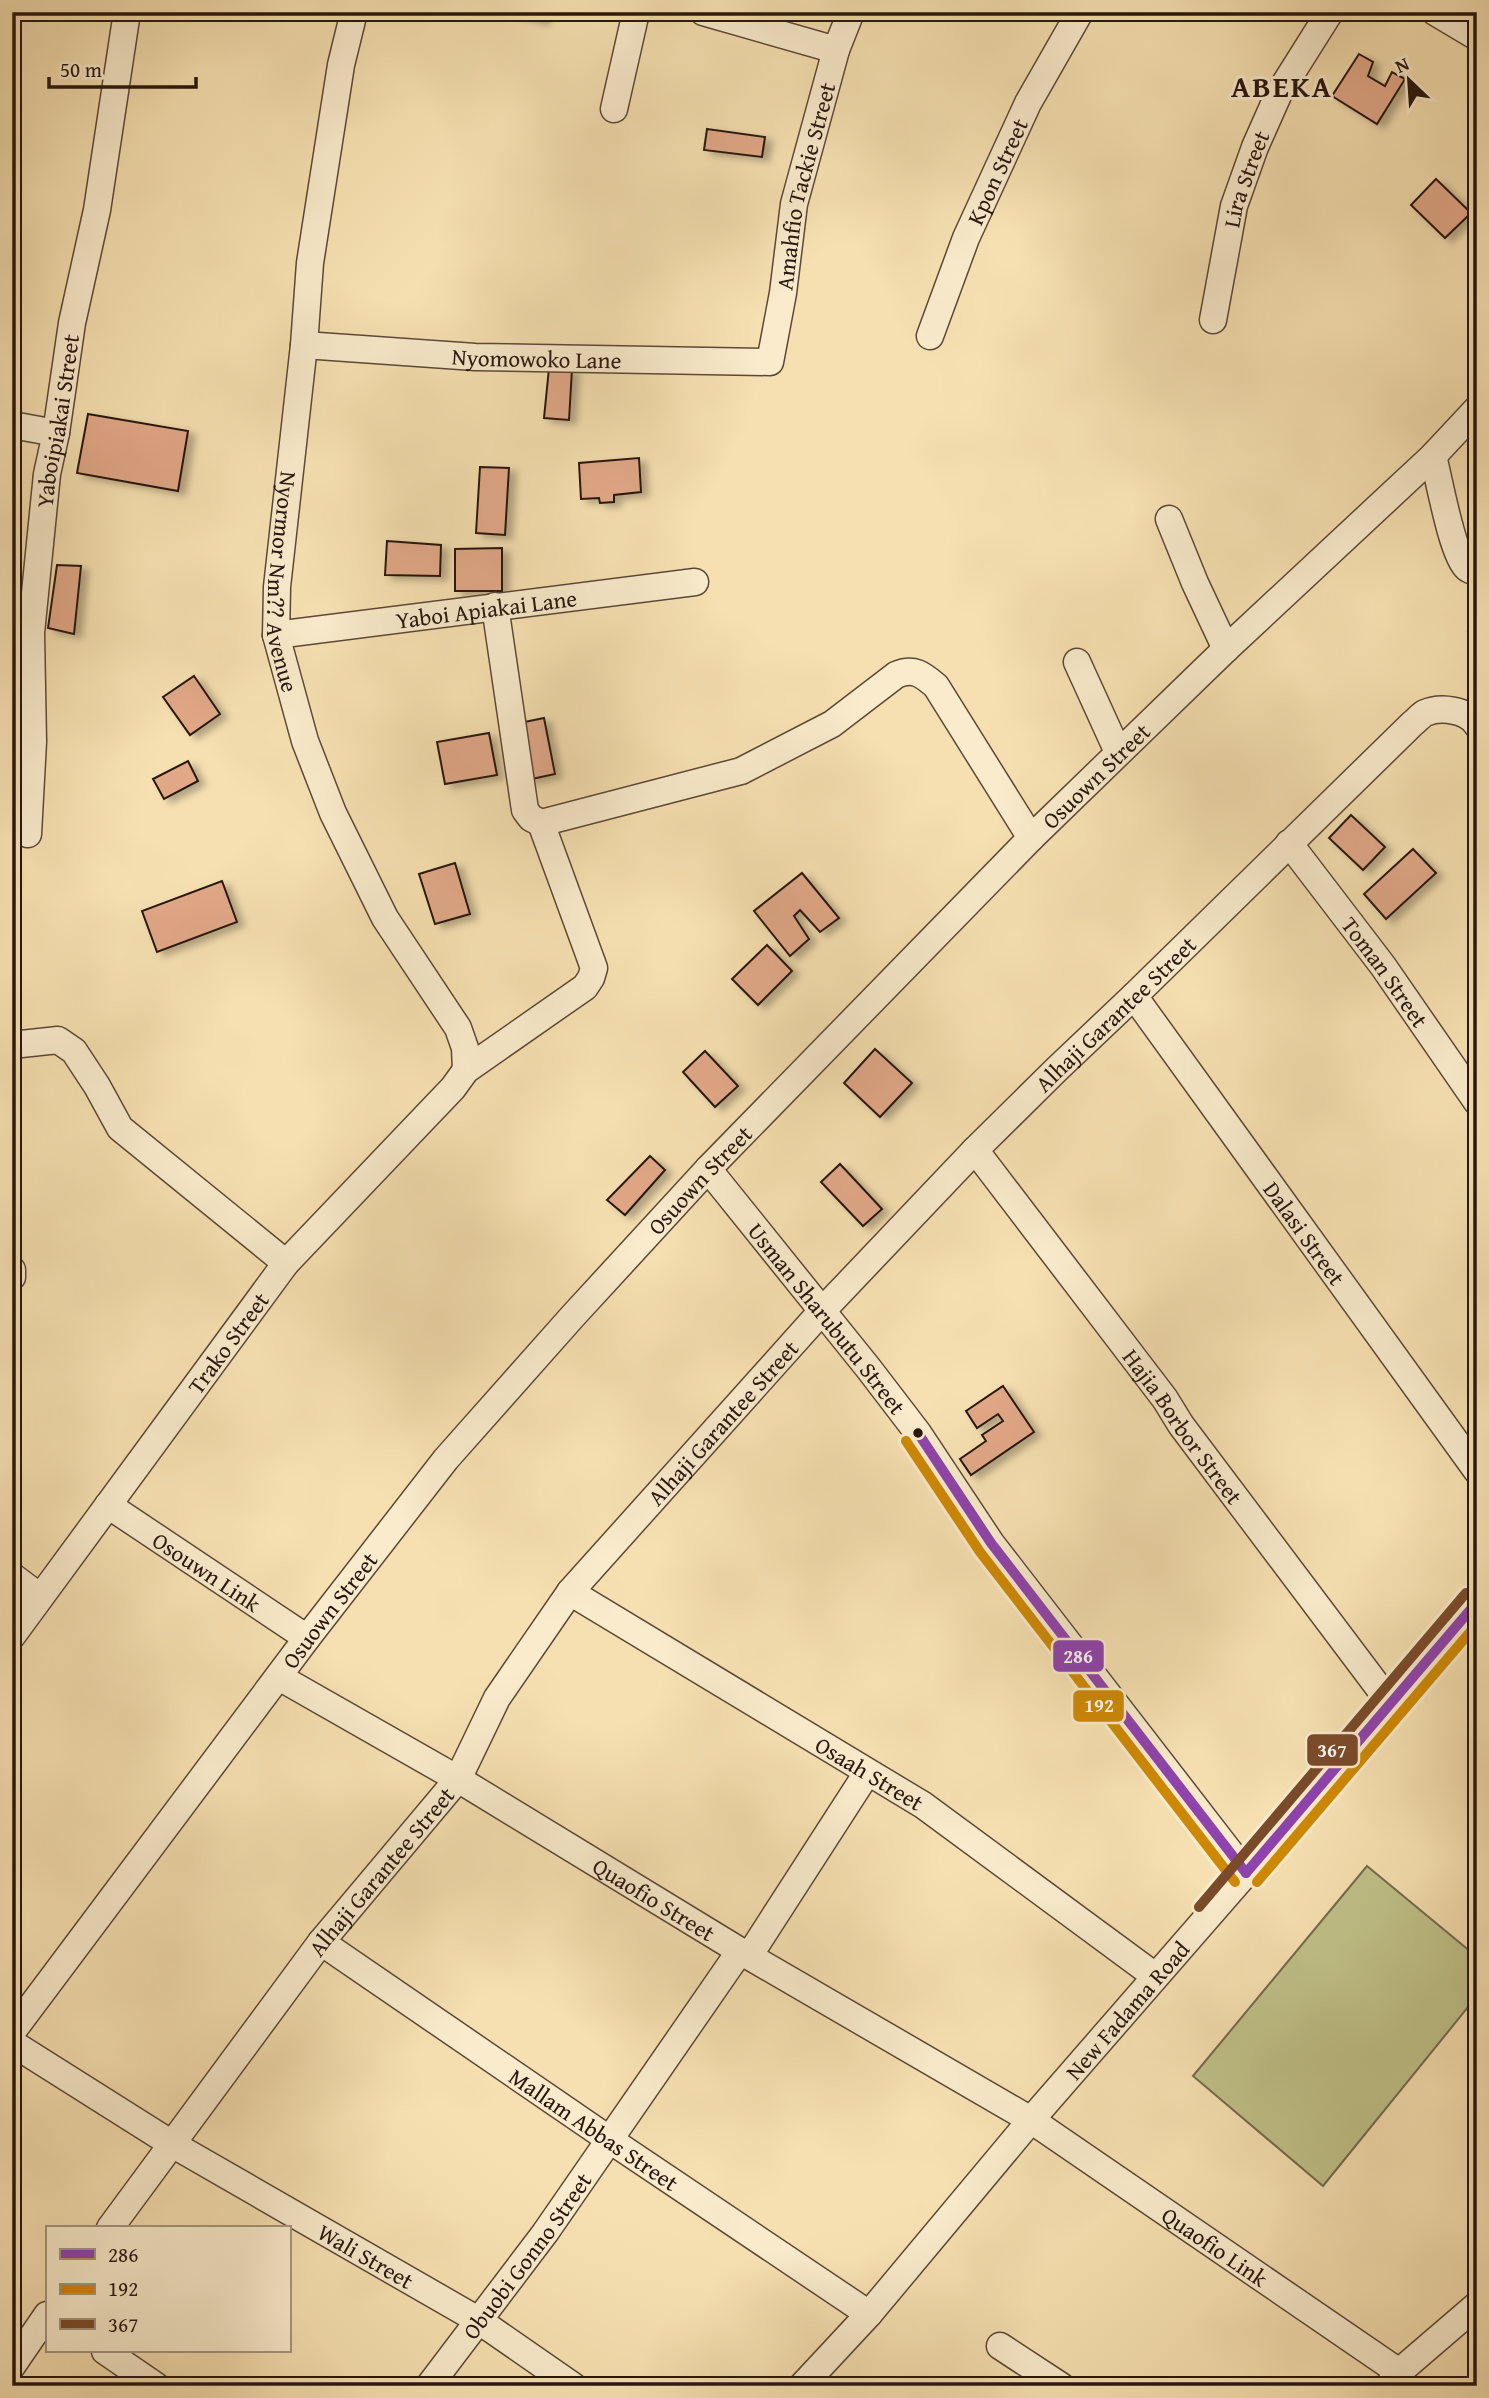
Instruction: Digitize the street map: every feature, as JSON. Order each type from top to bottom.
[{"type":"street","name":"Yaboipiakai Street","points":[[28,834],[33,742],[31,633],[47,474],[56,433],[72,323],[97,210],[127,12]]},
{"type":"street","name":"Nyormor Nm?? Avenue","points":[[354,12],[341,65],[310,263],[304,345],[284,520],[276,635],[305,741],[333,813],[385,918],[457,1028],[465,1048],[466,1070]]},
{"type":"street","points":[[614,109],[636,12]]},
{"type":"street","points":[[703,12],[836,50]]},
{"type":"street","name":"Amahfio Tackie Street","points":[[770,362],[783,293],[794,204],[836,50],[851,12]]},
{"type":"street","name":"Kpon Street","points":[[930,336],[966,238],[1028,103],[1080,12]]},
{"type":"street","name":"Lira Street","points":[[1213,320],[1234,206],[1255,147],[1279,93],[1330,12]]},
{"type":"street","points":[[1434,12],[1477,37]]},
{"type":"street","name":"Nyomowoko Lane","points":[[304,345],[475,357],[770,362]]},
{"type":"street","name":"Osuown Street","points":[[12,2032],[307,1638],[453,1452],[581,1307],[708,1169],[1031,838],[1226,649],[1433,456],[1477,409]]},
{"type":"street","points":[[12,425],[56,433]]},
{"type":"street","points":[[1433,456],[1461,561],[1466,568],[1477,572]]},
{"type":"street","points":[[1169,519],[1226,649]]},
{"type":"street","name":"Yaboi Apiakai Lane","points":[[276,635],[695,582]]},
{"type":"street","points":[[495,606],[525,810],[531,818],[541,823],[741,771],[832,724],[896,674],[907,670],[920,673],[936,687],[1031,838]]},
{"type":"street","points":[[1077,662],[1118,752]]},
{"type":"street","name":"Alhaji Garantee Street","points":[[111,2226],[321,1941],[458,1779],[497,1698],[570,1592],[822,1311],[1056,1069],[1412,724],[1425,713],[1440,710],[1457,711],[1473,718],[1477,724]]},
{"type":"street","name":"Trako Street","points":[[12,1636],[286,1263],[453,1088],[466,1070],[585,987],[592,978],[594,968],[541,823]]},
{"type":"street","name":"Toman Street","points":[[1289,843],[1382,967],[1477,1102]]},
{"type":"street","name":"Dalasi Street","points":[[1134,996],[1477,1471]]},
{"type":"street","points":[[12,1045],[58,1040],[74,1051],[120,1129],[286,1263]]},
{"type":"street","name":"Hajia Borbor Street","points":[[975,1150],[1165,1399],[1181,1425],[1391,1704]]},
{"type":"street","name":"Usman Sharubutu Street","points":[[708,1169],[918,1433],[1010,1569],[1246,1873]]},
{"type":"street","points":[[12,1270],[12,1277]]},
{"type":"street","name":"Osouwn Link","points":[[108,1505],[307,1638]]},
{"type":"street","points":[[12,1576],[40,1597]]},
{"type":"street","name":"Osaah Street","points":[[570,1592],[923,1805],[1155,1976]]},
{"type":"street","name":"New Fadama Road","points":[[802,2386],[869,2314],[1031,2120],[1477,1602]]},
{"type":"street","name":"Quaofio Street","points":[[279,1677],[458,1779],[744,1953],[1031,2120]]},
{"type":"street","name":"Obuobi Gonno Street","points":[[429,2386],[545,2233],[744,1953],[867,1773]]},
{"type":"street","name":"Mallam Abbas Street","points":[[321,1941],[869,2314]]},
{"type":"street","name":"Wali Street","points":[[12,2043],[172,2144],[478,2320],[573,2386]]},
{"type":"street","name":"Quaofio Link","points":[[1031,2120],[1393,2379]]},
{"type":"street","points":[[1393,2379],[1477,2305]]},
{"type":"street","points":[[12,2366],[46,2316]]},
{"type":"street","points":[[1000,2346],[1061,2386]]},
{"type":"street","points":[[106,2352],[156,2386]]},
{"type":"green space","points":[[1367,1866],[1477,1957],[1477,1996],[1323,2186],[1193,2076]]},
{"type":"building","points":[[511,12],[544,12],[542,21]]},
{"type":"building","points":[[1359,54],[1373,62],[1368,76],[1385,86],[1392,72],[1405,79],[1377,124],[1332,96]]},
{"type":"building","points":[[707,129],[765,137],[762,157],[704,150]]},
{"type":"building","points":[[1436,179],[1471,213],[1445,238],[1411,205]]},
{"type":"building","points":[[549,368],[572,369],[569,420],[544,418]]},
{"type":"building","points":[[88,414],[188,431],[178,491],[77,473]]},
{"type":"building","points":[[639,458],[641,492],[614,495],[614,502],[600,503],[599,498],[581,499],[579,463]]},
{"type":"building","points":[[480,467],[509,468],[505,535],[476,533]]},
{"type":"building","points":[[387,541],[441,545],[440,576],[385,575]]},
{"type":"building","points":[[502,548],[502,591],[455,591],[455,549]]},
{"type":"building","points":[[57,565],[81,566],[74,634],[48,628]]},
{"type":"building","points":[[1477,630],[1477,662],[1475,662],[1468,632]]},
{"type":"building","points":[[194,676],[220,714],[190,735],[163,697]]},
{"type":"building","points":[[544,718],[555,774],[527,780],[515,724]]},
{"type":"building","points":[[489,733],[497,775],[445,784],[437,742]]},
{"type":"building","points":[[188,761],[198,781],[164,799],[153,779]]},
{"type":"building","points":[[1351,815],[1385,847],[1363,870],[1329,838]]},
{"type":"building","points":[[1413,849],[1436,873],[1386,919],[1364,894]]},
{"type":"building","points":[[455,863],[470,914],[435,924],[419,874]]},
{"type":"building","points":[[802,873],[839,918],[820,932],[800,910],[794,916],[809,939],[790,956],[754,911]]},
{"type":"building","points":[[222,881],[237,922],[157,952],[142,911]]},
{"type":"building","points":[[767,945],[792,971],[758,1005],[732,979]]},
{"type":"building","points":[[875,1049],[912,1083],[880,1117],[844,1083]]},
{"type":"building","points":[[705,1051],[738,1086],[715,1107],[683,1072]]},
{"type":"building","points":[[650,1156],[665,1170],[625,1215],[607,1200]]},
{"type":"building","points":[[840,1164],[882,1209],[863,1226],[821,1182]]},
{"type":"building","points":[[1003,1386],[1034,1432],[971,1475],[960,1459],[986,1441],[982,1435],[1003,1421],[998,1414],[977,1428],[966,1411]]},
{"type":"transit line","name":"286","points":[[918,1433],[991,1543],[1246,1873]]},
{"type":"transit line","name":"192","points":[[906,1441],[980,1552],[1235,1882]]},
{"type":"transit line","name":"367","points":[[1199,1907],[1466,1593]]},
{"type":"transit line","name":"286","points":[[1246,1873],[1477,1602]]},
{"type":"transit line","name":"192","points":[[1257,1882],[1477,1624]]},
{"type":"district","name":"ABEKA","points":[[1282,86]]}]
